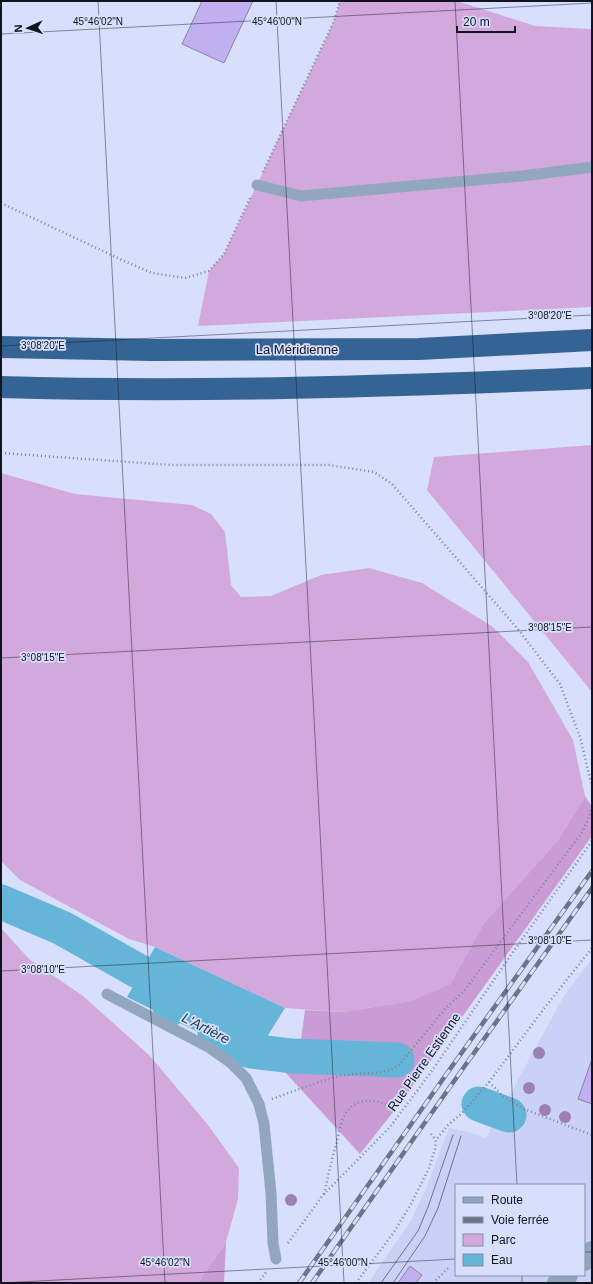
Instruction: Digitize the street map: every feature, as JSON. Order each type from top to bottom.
[{"type":"highway","name":"La Méridienne","points":[[1,347],[152,350],[419,349],[592,340]]},
{"type":"highway","points":[[1,387],[261,389],[592,378]]},
{"type":"street","points":[[558,1283],[566,1276]]},
{"type":"lane","points":[[257,185],[301,196],[522,176],[591,166]]},
{"type":"lane","points":[[107,994],[210,1048],[231,1063],[246,1078],[259,1104],[264,1124],[271,1193],[273,1243],[276,1259]]},
{"type":"path","points":[[1,203],[152,273],[185,278],[209,271],[224,254],[334,21],[340,1]]},
{"type":"path","points":[[1,454],[171,465],[329,466],[374,472],[392,484],[517,628],[560,684],[580,737],[592,787]]},
{"type":"path","points":[[259,1104],[327,1080],[347,1075],[394,1069],[400,1065],[445,1009],[464,991],[514,925],[583,831],[592,805]]},
{"type":"path","name":"Rue Pierre Estienne","points":[[258,1283],[324,1194],[390,1127],[429,1075],[513,952],[592,841]]},
{"type":"path","points":[[356,1283],[394,1232],[411,1204],[429,1168],[435,1149],[436,1140],[448,1124],[460,1114],[489,1082],[592,948]]},
{"type":"path","points":[[489,1082],[503,1096],[524,1109],[592,1134]]},
{"type":"path","points":[[324,1194],[343,1120],[350,1110],[358,1103],[366,1100],[375,1100],[386,1103],[396,1110]]},
{"type":"path","points":[[431,1134],[436,1140]]},
{"type":"path","points":[[433,1283],[448,1268]]},
{"type":"shaded area","points":[[585,796],[592,807],[592,836],[401,1102],[360,1154],[285,1072],[300,1047],[305,1010],[343,1012],[410,1001],[450,984],[484,923],[558,840]]},
{"type":"shaded area","points":[[592,959],[592,1283],[368,1283],[412,1219],[427,1186],[449,1128],[469,1132],[486,1138],[565,994]]},
{"type":"shaded area","points":[[226,1242],[224,1283],[198,1283]]},
{"type":"green space","points":[[340,1],[457,1],[535,26],[592,29],[592,307],[198,326],[209,271],[224,254],[334,21]]},
{"type":"green space","points":[[592,445],[592,692],[427,490],[434,457]]},
{"type":"green space","points":[[1,473],[75,494],[192,505],[211,514],[225,532],[231,585],[241,597],[271,596],[321,575],[369,568],[422,583],[493,627],[528,662],[573,740],[585,796],[558,840],[484,923],[450,984],[410,1001],[343,1012],[285,1008],[155,947],[129,939],[20,880],[1,861]]},
{"type":"green space","points":[[1,928],[29,959],[83,996],[150,1056],[208,1125],[239,1168],[238,1199],[226,1242],[198,1283],[1,1283]]},
{"type":"water","points":[[155,947],[285,1008],[253,1059],[127,997]]},
{"type":"building","points":[[202,1],[253,1],[224,63],[182,44]]},
{"type":"building","points":[[592,1059],[592,1104],[578,1099]]},
{"type":"building","points":[[410,1266],[422,1275],[416,1283],[398,1283]]},
{"type":"waterway","name":"L'Artière","points":[[1,902],[62,928],[138,971],[152,977],[172,1008]]},
{"type":"waterway","name":"L'Artière","points":[[215,1033],[251,1051],[292,1056],[397,1060]]},
{"type":"waterway","name":"L'Artière","points":[[479,1104],[509,1115]]},
{"type":"tram line","points":[[381,1283],[418,1231],[453,1135]]},
{"type":"tram line","points":[[393,1283],[425,1236],[438,1208],[461,1136]]},
{"type":"railway","points":[[299,1283],[592,871]]},
{"type":"railway","points":[[312,1283],[592,888]]}]
